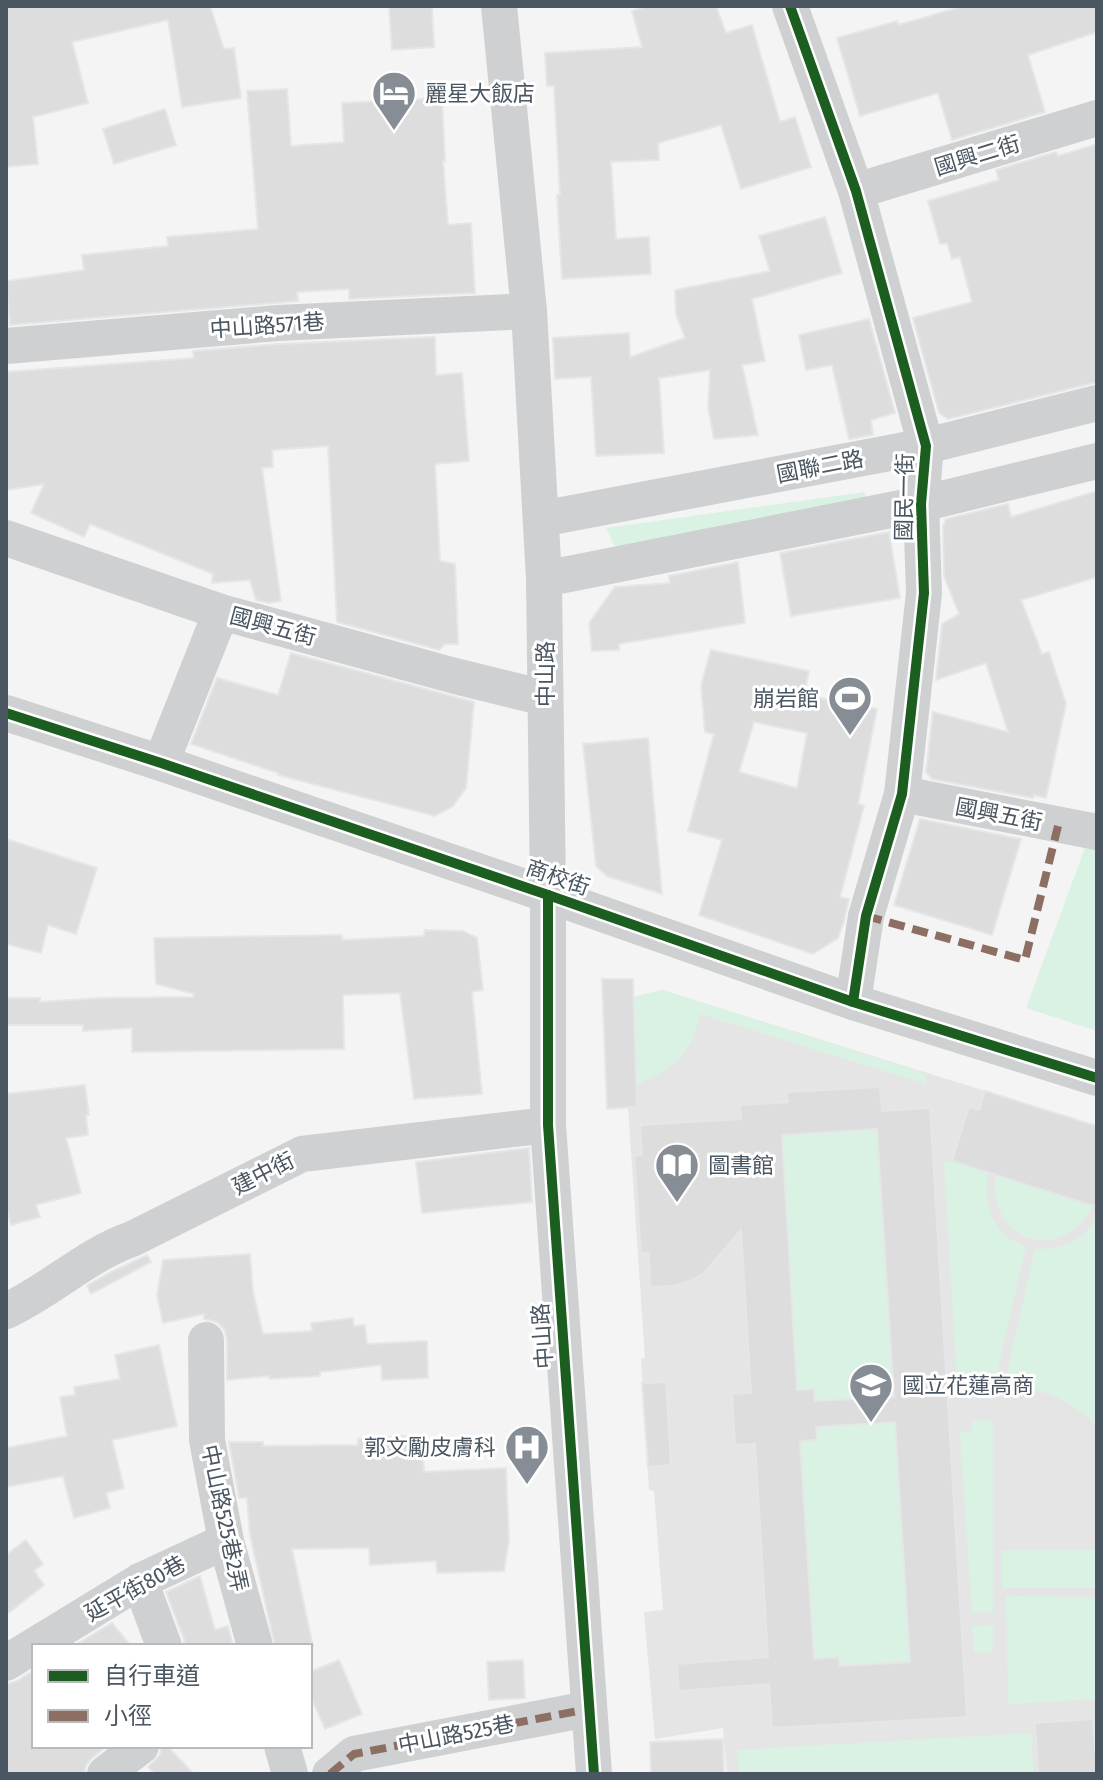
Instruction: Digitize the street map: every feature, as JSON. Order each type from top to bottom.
[{"type":"street","name":"中山路","points":[[499,6],[529,311],[541,519],[548,895],[548,1125],[594,1774]]},
{"type":"street","name":"國民一街","points":[[790,6],[856,191],[926,446],[921,504],[924,593],[902,794],[866,916],[853,1002]]},
{"type":"street","name":"國興二街","points":[[856,191],[1097,118]]},
{"type":"street","name":"中山路571巷","points":[[6,346],[278,323],[529,311]]},
{"type":"street","name":"國聯二路","points":[[541,519],[926,446],[1097,403]]},
{"type":"street","points":[[544,579],[921,504],[1097,461]]},
{"type":"street","name":"國興五街","points":[[6,538],[221,612],[545,698]]},
{"type":"street","points":[[161,763],[221,612]]},
{"type":"street","name":"商校街","points":[[6,713],[548,895],[853,1002],[1097,1078]]},
{"type":"street","name":"國興五街","points":[[902,794],[1097,832]]},
{"type":"street","name":"建中街","points":[[6,1311],[27,1302],[110,1247],[302,1154],[548,1125]]},
{"type":"street","name":"中山路525巷2弄","points":[[206,1340],[207,1440],[226,1541],[254,1644]]},
{"type":"street","name":"延平街80巷","points":[[37,1644],[140,1581],[226,1541]]},
{"type":"street","points":[[140,1581],[163,1644]]},
{"type":"street","name":"延平街80巷","points":[[6,1663],[32,1647]]},
{"type":"street","name":"中山路525巷","points":[[330,1774],[354,1754],[588,1709]]},
{"type":"street","points":[[105,1774],[138,1748]]},
{"type":"street","points":[[283,1748],[290,1774]]},
{"type":"shaded area","name":"國立花蓮高商","points":[[662,990],[1097,1126],[1097,1774],[727,1774],[723,1728],[655,1739],[644,1612],[663,1610],[654,1491],[649,1490],[641,1359],[645,1358],[628,1107],[637,1106],[633,997]]},
{"type":"green space","points":[[864,492],[873,510],[615,547],[606,528]]},
{"type":"green space","points":[[1086,845],[1097,848],[1097,1031],[1026,1008]]},
{"type":"green space","points":[[662,990],[925,1073],[926,1084],[700,1014],[691,1043],[679,1059],[664,1071],[637,1084],[633,997]]},
{"type":"green space","points":[[877,1129],[894,1397],[815,1401],[797,1390],[782,1135]]},
{"type":"green space","points":[[952,1161],[988,1173],[987,1196],[992,1217],[1005,1235],[1026,1246],[994,1386],[970,1388],[969,1381],[957,1381],[944,1162]]},
{"type":"green space","points":[[996,1175],[1092,1206],[1079,1225],[1064,1236],[1046,1240],[1029,1238],[1014,1230],[1002,1216],[996,1198]]},
{"type":"green space","points":[[1097,1216],[1097,1426],[1076,1408],[1054,1396],[1004,1386],[1035,1249],[1054,1248],[1079,1238]]},
{"type":"green space","points":[[993,1420],[993,1612],[972,1613],[960,1432],[972,1431],[972,1421]]},
{"type":"green space","points":[[895,1422],[910,1662],[840,1666],[839,1657],[814,1659],[800,1441],[817,1440],[816,1427]]},
{"type":"green space","points":[[1002,1550],[1097,1550],[1097,1588],[1002,1588]]},
{"type":"green space","points":[[1006,1596],[1097,1597],[1097,1699],[1008,1704]]},
{"type":"green space","points":[[993,1625],[993,1652],[974,1653],[972,1626]]},
{"type":"green space","points":[[1031,1733],[1034,1774],[739,1774],[737,1750]]},
{"type":"building","points":[[6,6],[210,6],[224,49],[234,48],[241,98],[182,107],[168,20],[72,42],[88,103],[33,117],[38,164],[6,167]]},
{"type":"building","points":[[389,6],[432,6],[434,47],[392,50]]},
{"type":"building","points":[[647,6],[716,6],[726,33],[752,25],[780,122],[795,117],[811,167],[741,189],[721,125],[658,143],[659,160],[611,162],[616,239],[649,237],[651,274],[562,279],[554,86],[547,86],[545,53],[642,47],[632,11]]},
{"type":"building","points":[[964,6],[1097,6],[1097,32],[1028,55],[1045,112],[952,140],[938,93],[860,116],[837,38]]},
{"type":"building","points":[[287,89],[291,146],[344,142],[342,103],[442,98],[448,225],[471,223],[475,293],[349,299],[349,289],[297,292],[298,301],[10,325],[6,281],[84,270],[82,255],[168,246],[167,237],[258,229],[247,91]]},
{"type":"building","points":[[165,109],[176,145],[114,164],[103,129]]},
{"type":"building","points":[[1097,144],[1097,382],[948,419],[939,413],[913,318],[972,302],[960,257],[952,259],[947,243],[940,244],[928,201],[999,180],[996,170],[1056,152],[1058,156]]},
{"type":"building","points":[[825,217],[842,273],[752,299],[765,361],[742,365],[758,435],[714,439],[708,408],[710,370],[659,378],[664,453],[596,456],[591,377],[555,379],[553,338],[629,333],[630,357],[685,338],[676,314],[675,290],[770,271],[759,236]]},
{"type":"building","points":[[869,319],[895,413],[871,420],[873,435],[849,439],[832,365],[806,370],[799,335]]},
{"type":"building","points":[[435,337],[436,375],[462,373],[469,461],[435,464],[440,561],[455,564],[458,644],[445,644],[439,650],[337,622],[328,446],[272,450],[273,467],[262,468],[281,601],[269,603],[256,600],[250,580],[212,583],[213,574],[90,524],[84,537],[31,513],[44,484],[6,490],[6,372],[194,358],[193,351]]},
{"type":"building","points":[[1097,491],[1097,577],[1021,600],[1042,654],[1049,652],[1066,704],[1046,798],[932,779],[926,772],[933,712],[1008,732],[986,663],[936,680],[942,624],[959,614],[944,576],[943,527],[946,519],[1008,504],[1011,517]]},
{"type":"building","points":[[889,532],[900,598],[791,616],[780,553]]},
{"type":"building","points":[[738,562],[745,623],[619,644],[619,650],[592,651],[589,623],[615,587],[670,583],[669,576]]},
{"type":"building","points":[[711,650],[809,671],[804,695],[877,709],[858,804],[864,806],[840,897],[849,899],[844,921],[838,938],[813,954],[699,915],[722,840],[688,831],[714,734],[705,732],[701,685]],"holes":[[[754,722],[807,733],[797,788],[739,772]]]},
{"type":"building","points":[[291,653],[474,702],[466,788],[453,806],[435,816],[278,775],[191,744],[217,678],[278,695]]},
{"type":"building","points":[[648,738],[662,894],[607,876],[596,866],[583,744]]},
{"type":"building","points":[[920,819],[1021,839],[992,935],[894,905]]},
{"type":"building","points":[[6,839],[97,868],[76,934],[48,925],[41,953],[6,944]]},
{"type":"building","points":[[425,930],[463,931],[477,938],[483,990],[472,992],[482,1094],[414,1099],[400,993],[343,995],[344,1049],[132,1052],[132,1028],[83,1031],[83,1025],[6,1025],[6,998],[40,998],[40,1002],[193,997],[194,994],[156,984],[154,938],[342,935],[342,940],[424,936]]},
{"type":"building","points":[[602,979],[633,979],[637,1107],[607,1109]]},
{"type":"building","points":[[85,1085],[88,1135],[66,1138],[81,1193],[36,1205],[40,1217],[11,1225],[6,1205],[6,1094]]},
{"type":"building","points":[[880,1087],[882,1111],[930,1108],[967,1717],[772,1728],[769,1684],[679,1691],[677,1664],[768,1657],[755,1444],[735,1445],[732,1394],[751,1393],[741,1230],[704,1273],[673,1286],[650,1287],[649,1253],[641,1253],[634,1156],[642,1155],[640,1125],[741,1119],[740,1105],[788,1102],[787,1092]],"holes":[[[877,1129],[894,1397],[815,1401],[814,1389],[797,1390],[782,1135]],[[895,1422],[910,1662],[840,1666],[839,1657],[814,1659],[800,1441],[817,1440],[816,1427]]]},
{"type":"building","points":[[985,1091],[1097,1126],[1097,1207],[952,1161],[969,1107],[979,1110]]},
{"type":"building","points":[[529,1148],[532,1202],[422,1213],[416,1162]]},
{"type":"building","points":[[250,1254],[253,1292],[263,1334],[312,1331],[311,1323],[353,1318],[354,1326],[365,1325],[367,1344],[427,1341],[428,1378],[382,1380],[381,1365],[320,1372],[320,1376],[227,1380],[227,1339],[224,1329],[217,1322],[204,1319],[204,1314],[163,1323],[157,1295],[163,1260]]},
{"type":"building","points":[[147,1255],[151,1262],[91,1294],[87,1286]]},
{"type":"building","points":[[159,1345],[177,1426],[112,1440],[124,1488],[106,1493],[110,1508],[74,1518],[63,1476],[6,1487],[6,1448],[67,1436],[60,1397],[75,1395],[74,1387],[120,1379],[115,1355]]},
{"type":"building","points":[[666,1382],[671,1465],[648,1467],[642,1383]]},
{"type":"building","points":[[422,1435],[424,1472],[506,1468],[509,1541],[504,1571],[437,1573],[436,1561],[370,1565],[369,1548],[292,1549],[313,1646],[275,1644],[250,1535],[247,1498],[239,1498],[229,1442],[263,1442],[263,1446],[358,1445],[358,1439]]},
{"type":"building","points":[[26,1540],[43,1564],[34,1571],[44,1585],[6,1615],[6,1555]]},
{"type":"building","points":[[200,1576],[215,1630],[228,1626],[232,1644],[184,1644],[166,1592]]},
{"type":"building","points":[[112,1623],[129,1644],[77,1644]]},
{"type":"building","points":[[339,1660],[362,1714],[325,1729],[312,1700],[312,1671]]},
{"type":"building","points":[[523,1660],[525,1698],[489,1700],[487,1662]]},
{"type":"building","points":[[32,1671],[32,1748],[104,1748],[86,1765],[84,1774],[6,1774],[6,1684]]},
{"type":"building","points":[[1093,1719],[1097,1774],[1038,1774],[1035,1723]]},
{"type":"building","points":[[723,1739],[724,1774],[651,1774],[650,1742]]},
{"type":"building","points":[[162,1748],[169,1748],[194,1774],[155,1774],[148,1767],[160,1755]]},
{"type":"marked path","points":[[866,916],[1025,960],[1058,826]]},
{"type":"marked path","points":[[330,1774],[354,1754],[588,1709]]},
{"type":"cycle path","points":[[790,6],[856,191],[926,446],[921,504],[924,593],[902,794],[866,916],[853,1002]]},
{"type":"cycle path","points":[[6,713],[548,895],[853,1002],[1097,1078]]},
{"type":"cycle path","points":[[548,895],[548,1125],[594,1774]]},
{"type":"place","name":"麗星大飯店","points":[[394,132]]},
{"type":"place","name":"崩岩館","points":[[850,737]]},
{"type":"place","name":"圖書館","points":[[677,1204]]},
{"type":"place","name":"國立花蓮高商","points":[[871,1424]]},
{"type":"place","name":"郭文勵皮膚科","points":[[527,1486]]}]
